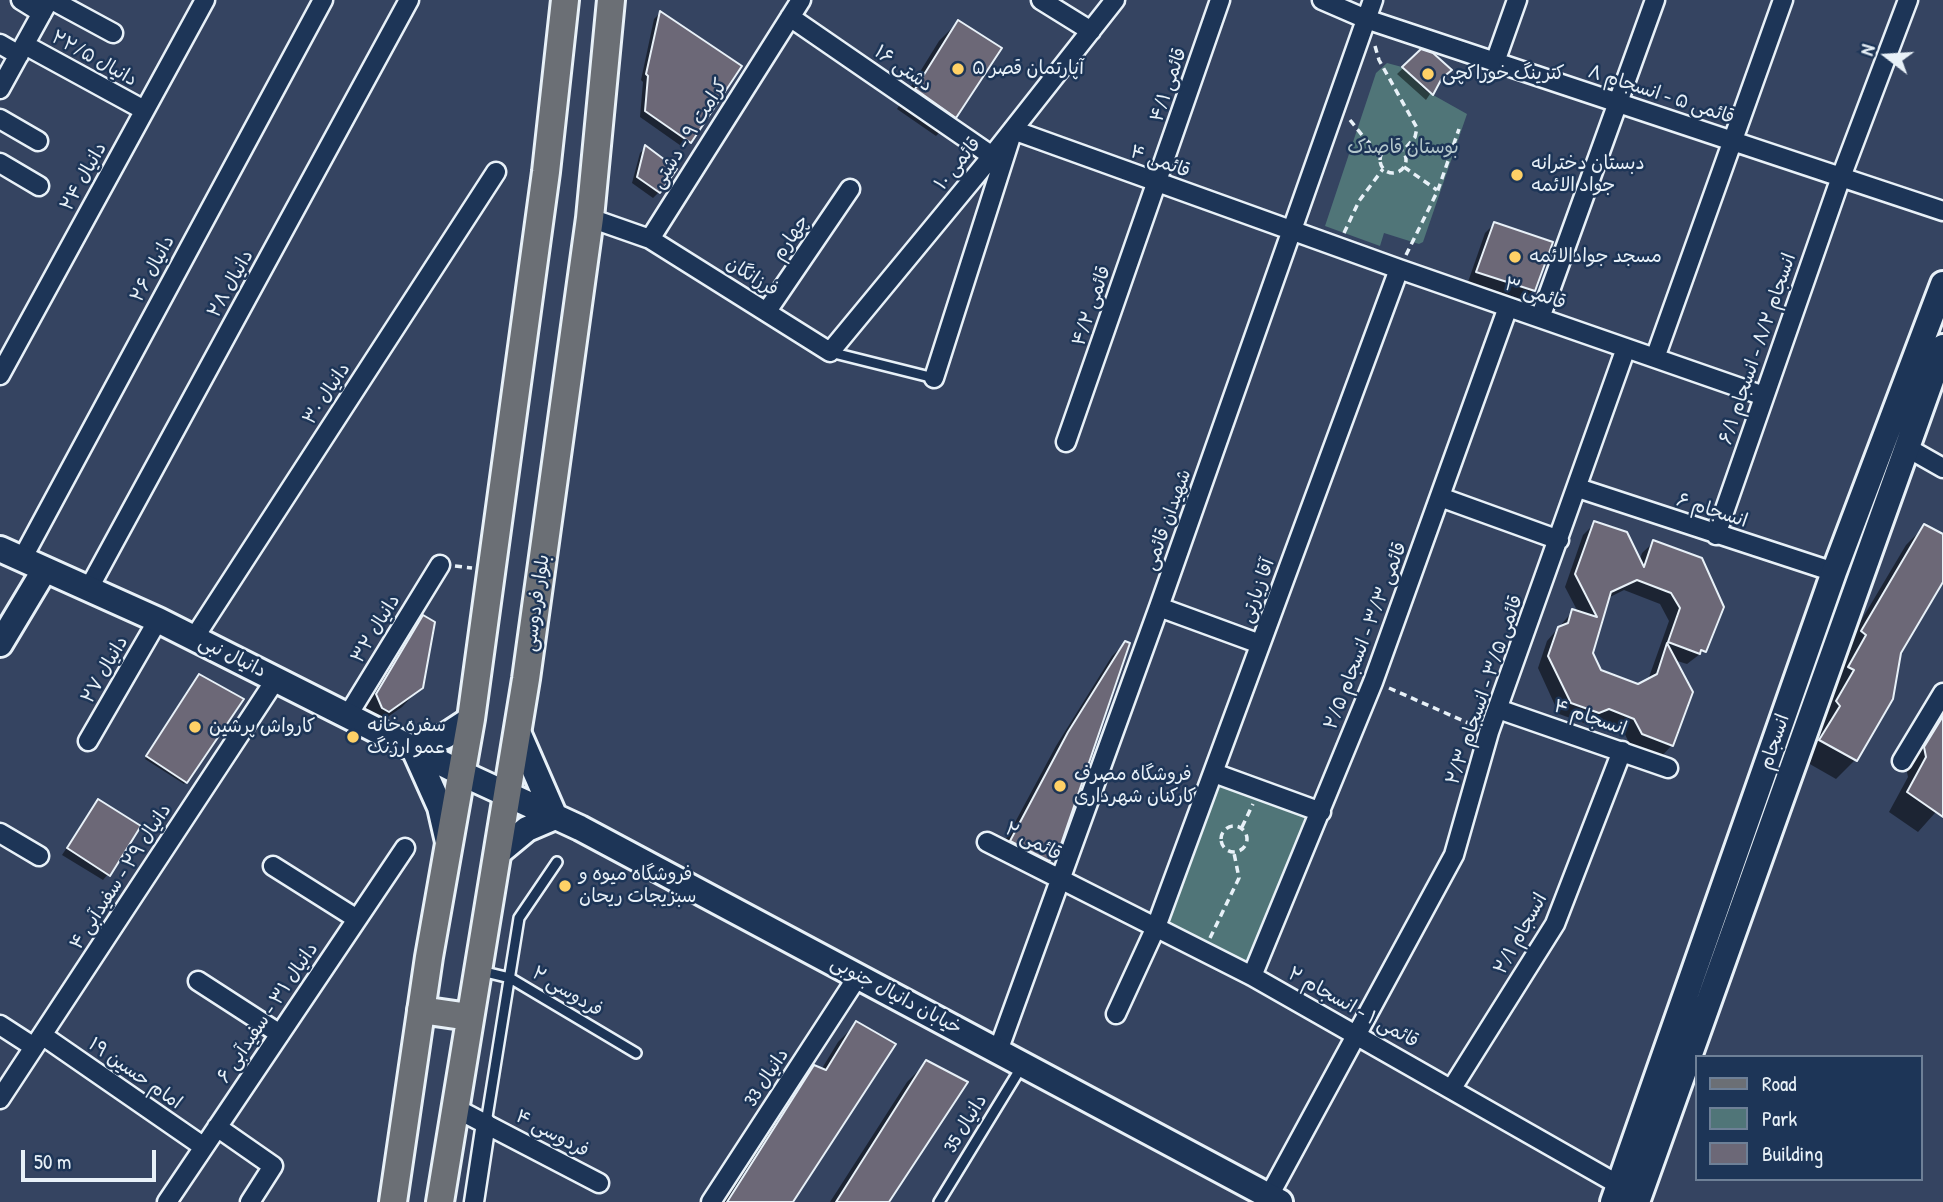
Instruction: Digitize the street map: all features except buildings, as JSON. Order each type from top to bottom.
[{"type":"main road","points":[[393,1202],[448,842],[471,719],[544,186],[565,0]]},
{"type":"main road","name":"بلوار فردوسی","points":[[440,1202],[518,732],[590,218],[611,0]]},
{"type":"main road","name":"انسجام","points":[[1616,1193],[1834,572],[1943,284]]},
{"type":"main road","name":"انسجام","points":[[1637,1202],[1943,348]]},
{"type":"main road","name":"دانیال نبی","points":[[11,554],[158,620],[461,773],[509,794]]},
{"type":"main road","points":[[0,644],[45,569]]},
{"type":"main road","points":[[448,842],[440,807],[414,749],[445,736],[471,719]]},
{"type":"main road","points":[[498,853],[527,829],[555,817],[518,732]]},
{"type":"main road","name":"خیابان دانیال جنوبی","points":[[509,794],[859,976],[1275,1199]]},
{"type":"main road","points":[[421,1010],[469,1017]]},
{"type":"street","points":[[21,0],[48,4],[113,33]]},
{"type":"street","name":"دانیال ۲۴","points":[[0,374],[205,0]]},
{"type":"street","name":"دانیال ۲۶","points":[[11,554],[323,0]]},
{"type":"street","name":"دانیال ۲۸","points":[[89,588],[410,0]]},
{"type":"street","name":"کرامت ۹ - دشتی","points":[[650,239],[801,0]]},
{"type":"street","points":[[1041,0],[1091,31]]},
{"type":"street","name":"قائمی ۱۰","points":[[830,352],[992,156],[1115,0]]},
{"type":"street","name":"قائمی ۴/۱","points":[[1157,184],[1220,0]]},
{"type":"street","name":"قائمی ۵ - انسجام ۸","points":[[1322,0],[1366,19],[1943,211]]},
{"type":"street","name":"شهیدان قائمی","points":[[998,1051],[1293,232],[1373,0]]},
{"type":"street","points":[[1495,62],[1517,0]]},
{"type":"street","points":[[1540,318],[1656,0]]},
{"type":"street","points":[[1655,358],[1783,0]]},
{"type":"street","name":"انسجام ۸/۲ - انسجام ۶/۱","points":[[1716,535],[1841,177],[1908,0]]},
{"type":"street","points":[[0,89],[48,4]]},
{"type":"street","name":"دشتی ۱۶","points":[[790,17],[992,156]]},
{"type":"street","name":"دانیال ۲۲/۵","points":[[0,44],[22,50],[144,110]]},
{"type":"street","points":[[0,119],[38,141]]},
{"type":"street","points":[[934,378],[1013,130]]},
{"type":"street","name":"قائمی ۴","points":[[1013,130],[1293,232]]},
{"type":"street","points":[[0,163],[39,186]]},
{"type":"street","name":"دانیال ۳۰","points":[[194,638],[496,172]]},
{"type":"street","name":"قائمی ۴/۲","points":[[1066,442],[1157,184]]},
{"type":"street","name":"چهارم","points":[[767,311],[850,189]]},
{"type":"street","points":[[590,218],[650,239]]},
{"type":"street","name":"قائمی ۳","points":[[1293,232],[1764,396]]},
{"type":"street","name":"فرزانگان","points":[[650,239],[830,352]]},
{"type":"street","name":"آقا زیارتی","points":[[1116,1014],[1156,927],[1399,269]]},
{"type":"street","name":"قائمی ۳/۳ - انسجام ۲/۵","points":[[1252,976],[1373,682],[1508,307]]},
{"type":"street","name":"قائمی ۳/۵ - انسجام ۲/۳","points":[[1275,1199],[1357,1035],[1454,855],[1489,732],[1626,348]]},
{"type":"street","points":[[1906,447],[1943,468]]},
{"type":"street","name":"انسجام ۶","points":[[1578,488],[1834,572]]},
{"type":"street","points":[[1440,497],[1559,540]]},
{"type":"street","name":"دانیال ۳۲","points":[[348,715],[440,565]]},
{"type":"street","points":[[1159,607],[1261,644]]},
{"type":"street","name":"دانیال ۲۷","points":[[88,741],[158,620]]},
{"type":"street","name":"دانیال ۲۹ - سفیدآبی ۴","points":[[0,1099],[276,679]]},
{"type":"street","points":[[1902,761],[1943,693]]},
{"type":"street","name":"انسجام ۴","points":[[1498,709],[1668,768]]},
{"type":"street","name":"انسجام ۲/۱","points":[[1452,1088],[1555,924],[1622,751]]},
{"type":"street","points":[[1214,773],[1321,812]]},
{"type":"street","points":[[0,833],[39,856]]},
{"type":"street","name":"قائمی ۲","points":[[987,842],[1059,880]]},
{"type":"street","name":"دانیال ۳۱ - سفیدآبی ۶","points":[[167,1202],[405,848]]},
{"type":"street","points":[[273,866],[357,919]]},
{"type":"street","name":"قائمی ۱ - انسجام ۲","points":[[1059,880],[1156,927],[1207,945],[1252,976],[1452,1088],[1616,1193]]},
{"type":"street","name":"دانیال 33","points":[[711,1202],[859,976]]},
{"type":"street","points":[[198,981],[280,1034]]},
{"type":"street","name":"امام حسین ۱۹","points":[[0,1025],[38,1041],[204,1147]]},
{"type":"street","name":"فردوسی ۴","points":[[455,1108],[599,1183]]},
{"type":"street","points":[[474,1202],[486,1123]]},
{"type":"street","points":[[217,1127],[273,1166],[250,1202]]},
{"type":"lane","points":[[830,352],[934,378]]},
{"type":"lane","points":[[486,1123],[519,918],[557,862]]},
{"type":"lane","name":"فردوسی ۲","points":[[477,970],[510,978],[636,1053]]},
{"type":"lane","name":"دانیال 35","points":[[939,1202],[1023,1065]]},
{"type":"path","points":[[1366,19],[1379,60],[1417,128],[1415,137],[1403,151]]},
{"type":"path","points":[[1336,109],[1354,122],[1366,140],[1382,153],[1383,169],[1359,201],[1338,247]]},
{"type":"path","points":[[1399,269],[1438,190],[1459,129]]},
{"type":"path","points":[[1382,153],[1388,148],[1396,147],[1403,151],[1406,159],[1404,167],[1398,173],[1383,169]]},
{"type":"path","points":[[1404,167],[1438,190]]},
{"type":"path","points":[[440,565],[491,570]]},
{"type":"path","points":[[1373,682],[1489,732]]},
{"type":"path","points":[[1242,827],[1259,789]]},
{"type":"path","points":[[1234,825],[1242,827],[1247,834],[1248,843],[1243,850],[1234,853],[1226,850],[1221,843],[1221,835],[1226,828],[1234,825]]},
{"type":"path","points":[[1207,945],[1238,878],[1234,853]]},
{"type":"path","points":[[1198,932],[1207,945]]},
{"type":"path","points":[[1207,945],[1221,944]]},
{"type":"green space","name":"بوستان قاصدک","points":[[1387,63],[1402,67],[1426,91],[1467,114],[1423,242],[1419,244],[1384,233],[1380,246],[1325,226],[1376,73]]},
{"type":"green space","points":[[1222,779],[1311,817],[1250,964],[1164,919]]},
{"type":"place","name":"آپارتمان قصر ۵","points":[[958,69]]},
{"type":"place","name":"کترینگ خوراکچی","points":[[1428,74]]},
{"type":"place","name":"دبستان دخترانه جواد الائمه","points":[[1517,175]]},
{"type":"place","name":"مسجد جوادالائمه","points":[[1515,257]]},
{"type":"place","name":"کارواش پرشین","points":[[195,727]]},
{"type":"place","name":"سفره خانه عمو ارژنگ","points":[[353,737]]},
{"type":"place","name":"فروشگاه مصرف کارکنان شهرداری","points":[[1060,786]]},
{"type":"place","name":"فروشگاه میوه و سبزیجات ریحان","points":[[565,886]]}]
